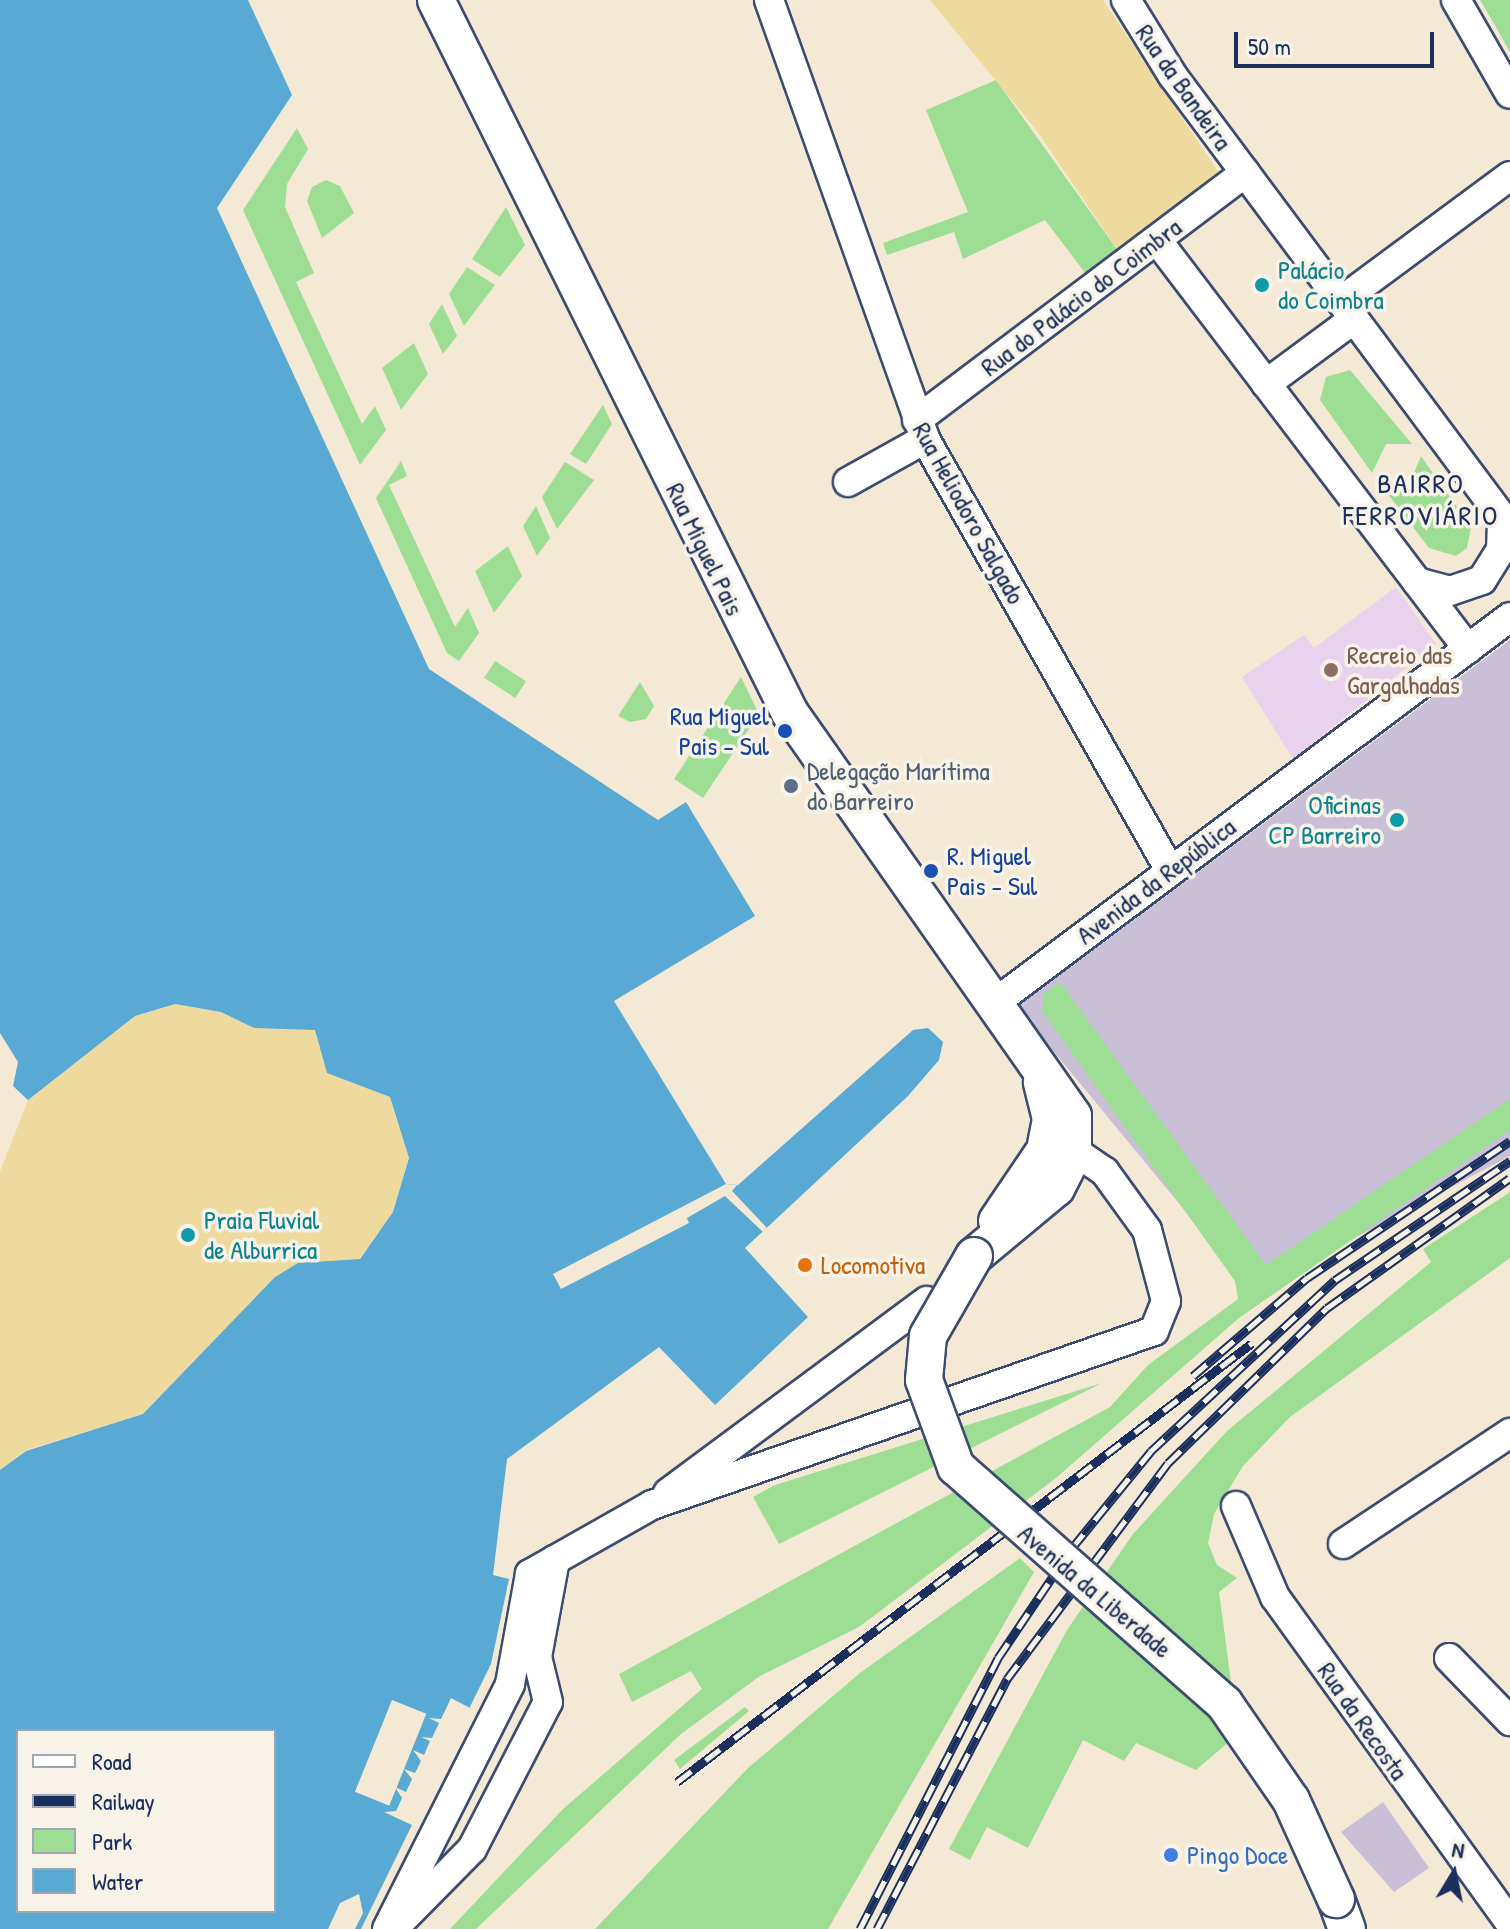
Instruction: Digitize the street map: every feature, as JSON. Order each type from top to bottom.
[{"type":"street","name":"Rua Miguel Pais","points":[[436,0],[790,713],[996,1002],[1073,1116],[1062,1141]]},
{"type":"street","name":"Rua Heliodoro Salgado","points":[[769,0],[921,430],[1169,869]]},
{"type":"street","name":"Rua da Bandeira","points":[[1126,0],[1245,173],[1506,522]]},
{"type":"street","points":[[1456,0],[1510,94]]},
{"type":"street","name":"Rua do Palácio do Coimbra","points":[[848,482],[921,430],[1245,173]]},
{"type":"street","points":[[1266,384],[1347,310],[1510,176]]},
{"type":"street","points":[[1157,240],[1468,649]]},
{"type":"street","points":[[1417,582],[1450,591],[1482,580],[1501,550],[1506,522]]},
{"type":"street","name":"Avenida da República","points":[[996,1002],[1169,869],[1510,617]]},
{"type":"street","points":[[652,1505],[1154,1331],[1166,1301],[1147,1230],[1105,1172],[1062,1141]]},
{"type":"street","name":"Avenida da Liberdade","points":[[1062,1141],[1049,1196],[974,1256],[949,1291],[927,1351],[934,1419],[956,1467],[1224,1703],[1291,1800],[1346,1918]]},
{"type":"street","points":[[390,1929],[510,1684],[530,1574],[652,1505],[927,1301]]},
{"type":"street","points":[[1343,1544],[1510,1433]]},
{"type":"street","name":"Rua da Recosta","points":[[1236,1506],[1275,1597],[1510,1923]]},
{"type":"street","points":[[390,1929],[472,1849],[548,1702],[537,1657],[555,1560]]},
{"type":"street","points":[[1449,1658],[1510,1721]]},
{"type":"shaded area","name":"Recreio das Gargalhadas","points":[[1396,587],[1436,644],[1293,759],[1242,677],[1304,635],[1314,648]]},
{"type":"shaded area","name":"Oficinas CP Barreiro","points":[[1510,640],[1510,1156],[1252,1292],[1017,1007]]},
{"type":"shaded area","points":[[1383,1802],[1429,1868],[1394,1892],[1341,1832]]},
{"type":"green space","points":[[1480,0],[1510,0],[1510,52],[1493,22]]},
{"type":"green space","points":[[996,80],[1121,255],[1089,278],[1045,220],[963,259],[954,232],[887,255],[883,243],[968,212],[926,110]]},
{"type":"green space","points":[[297,128],[308,149],[287,184],[285,207],[314,273],[296,282],[362,424],[375,406],[386,430],[360,465],[243,210]]},
{"type":"green space","points":[[326,180],[340,186],[354,213],[322,238],[307,201],[312,187]]},
{"type":"green space","points":[[506,207],[525,245],[500,277],[472,259]]},
{"type":"green space","points":[[467,267],[495,285],[464,326],[449,294]]},
{"type":"green space","points":[[442,304],[457,336],[443,354],[429,324]]},
{"type":"green space","points":[[414,343],[428,374],[401,410],[382,368]]},
{"type":"green space","points":[[1350,370],[1412,444],[1386,444],[1372,473],[1320,400],[1326,377]]},
{"type":"green space","points":[[603,405],[612,424],[586,464],[570,454]]},
{"type":"green space","points":[[1421,456],[1471,527],[1467,548],[1456,556],[1429,548],[1381,485],[1410,482]]},
{"type":"green space","points":[[401,461],[407,476],[389,485],[455,627],[468,608],[479,633],[459,661],[447,653],[376,498]]},
{"type":"green space","points":[[565,462],[594,480],[557,529],[542,497]]},
{"type":"green space","points":[[536,506],[550,538],[537,556],[523,526]]},
{"type":"green space","points":[[508,546],[522,576],[494,613],[475,571]]},
{"type":"green space","points":[[495,661],[526,681],[515,698],[484,678]]},
{"type":"green space","points":[[741,677],[759,714],[703,798],[674,779]]},
{"type":"green space","points":[[640,682],[654,706],[646,719],[630,722],[618,716]]},
{"type":"green space","points":[[1060,982],[1266,1265],[1510,1099],[1510,1130],[1239,1318],[1056,1478],[859,1627],[760,1676],[681,1734],[476,1929],[450,1929],[563,1809],[702,1689],[691,1671],[632,1702],[619,1674],[1110,1407],[1148,1365],[1238,1299],[1235,1281],[1042,1011],[1044,993]]},
{"type":"green space","points":[[1510,1192],[1510,1258],[1290,1417],[1243,1466],[1214,1514],[1208,1543],[1217,1565],[1237,1578],[1219,1592],[1238,1734],[1196,1770],[1136,1743],[1124,1761],[1083,1740],[1028,1848],[987,1827],[970,1860],[949,1849],[1067,1630],[1133,1534],[1227,1431],[1431,1262],[1423,1249]]},
{"type":"green space","points":[[1102,1383],[779,1544],[753,1497],[775,1485]]},
{"type":"green space","points":[[1020,1558],[1034,1572],[828,1929],[595,1929],[748,1768],[860,1673]]},
{"type":"green space","points":[[745,1707],[749,1711],[680,1769],[674,1760]]},
{"type":"sand","points":[[930,0],[1103,0],[1221,176],[1121,255],[1037,131]]},
{"type":"sand","name":"Praia Fluvial de Alburrica","points":[[175,1004],[221,1012],[254,1028],[315,1030],[327,1073],[390,1097],[409,1158],[393,1212],[359,1259],[298,1263],[275,1277],[143,1414],[26,1450],[0,1470],[0,1172],[28,1100],[135,1016]]},
{"type":"water","points":[[0,0],[248,0],[292,95],[217,208],[429,669],[658,820],[686,802],[755,916],[614,1001],[726,1184],[738,1185],[913,1030],[928,1028],[943,1042],[939,1060],[908,1096],[745,1248],[808,1317],[715,1405],[659,1347],[507,1459],[493,1575],[509,1579],[491,1664],[361,1929],[0,1929],[0,1470],[26,1451],[143,1414],[275,1277],[298,1263],[360,1259],[393,1212],[409,1158],[390,1097],[327,1073],[315,1030],[254,1028],[221,1012],[175,1004],[135,1016],[28,1100],[13,1086],[18,1062],[0,1033]]},
{"type":"pier","points":[[726,1184],[737,1185],[732,1191],[767,1228],[763,1232],[725,1196],[687,1218],[689,1223],[561,1289],[553,1274]]},
{"type":"pier","points":[[451,1698],[470,1708],[414,1826],[384,1812],[396,1811],[402,1798],[395,1787],[406,1792],[412,1779],[404,1769],[415,1773],[421,1761],[413,1750],[424,1755],[430,1741],[421,1737],[432,1738],[439,1723],[429,1718],[441,1719]]},
{"type":"pier","points":[[392,1700],[426,1714],[389,1806],[355,1792]]},
{"type":"pier","points":[[359,1894],[363,1913],[355,1929],[328,1929],[340,1903]]},
{"type":"railway","points":[[1193,1376],[1307,1278],[1510,1141]]},
{"type":"railway","points":[[860,1929],[998,1658],[1072,1548],[1151,1451],[1335,1280],[1510,1161]]},
{"type":"railway","points":[[877,1929],[1007,1679],[1168,1463],[1327,1308],[1510,1178]]},
{"type":"railway","points":[[677,1782],[1252,1343]]},
{"type":"place","name":"Palácio do Coimbra","points":[[1262,285]]},
{"type":"place","name":"Recreio das Gargalhadas","points":[[1331,670]]},
{"type":"place","name":"Rua Miguel Pais - Sul","points":[[785,731]]},
{"type":"place","name":"Delegação Marítima do Barreiro","points":[[791,786]]},
{"type":"place","name":"Oficinas CP Barreiro","points":[[1397,820]]},
{"type":"place","name":"R. Miguel Pais - Sul","points":[[931,871]]},
{"type":"place","name":"Praia Fluvial de Alburrica","points":[[188,1235]]},
{"type":"place","name":"Locomotiva","points":[[805,1265]]},
{"type":"place","name":"Pingo Doce","points":[[1171,1855]]},
{"type":"district","name":"BAIRRO FERROVIÁRIO","points":[[1421,499]]}]
